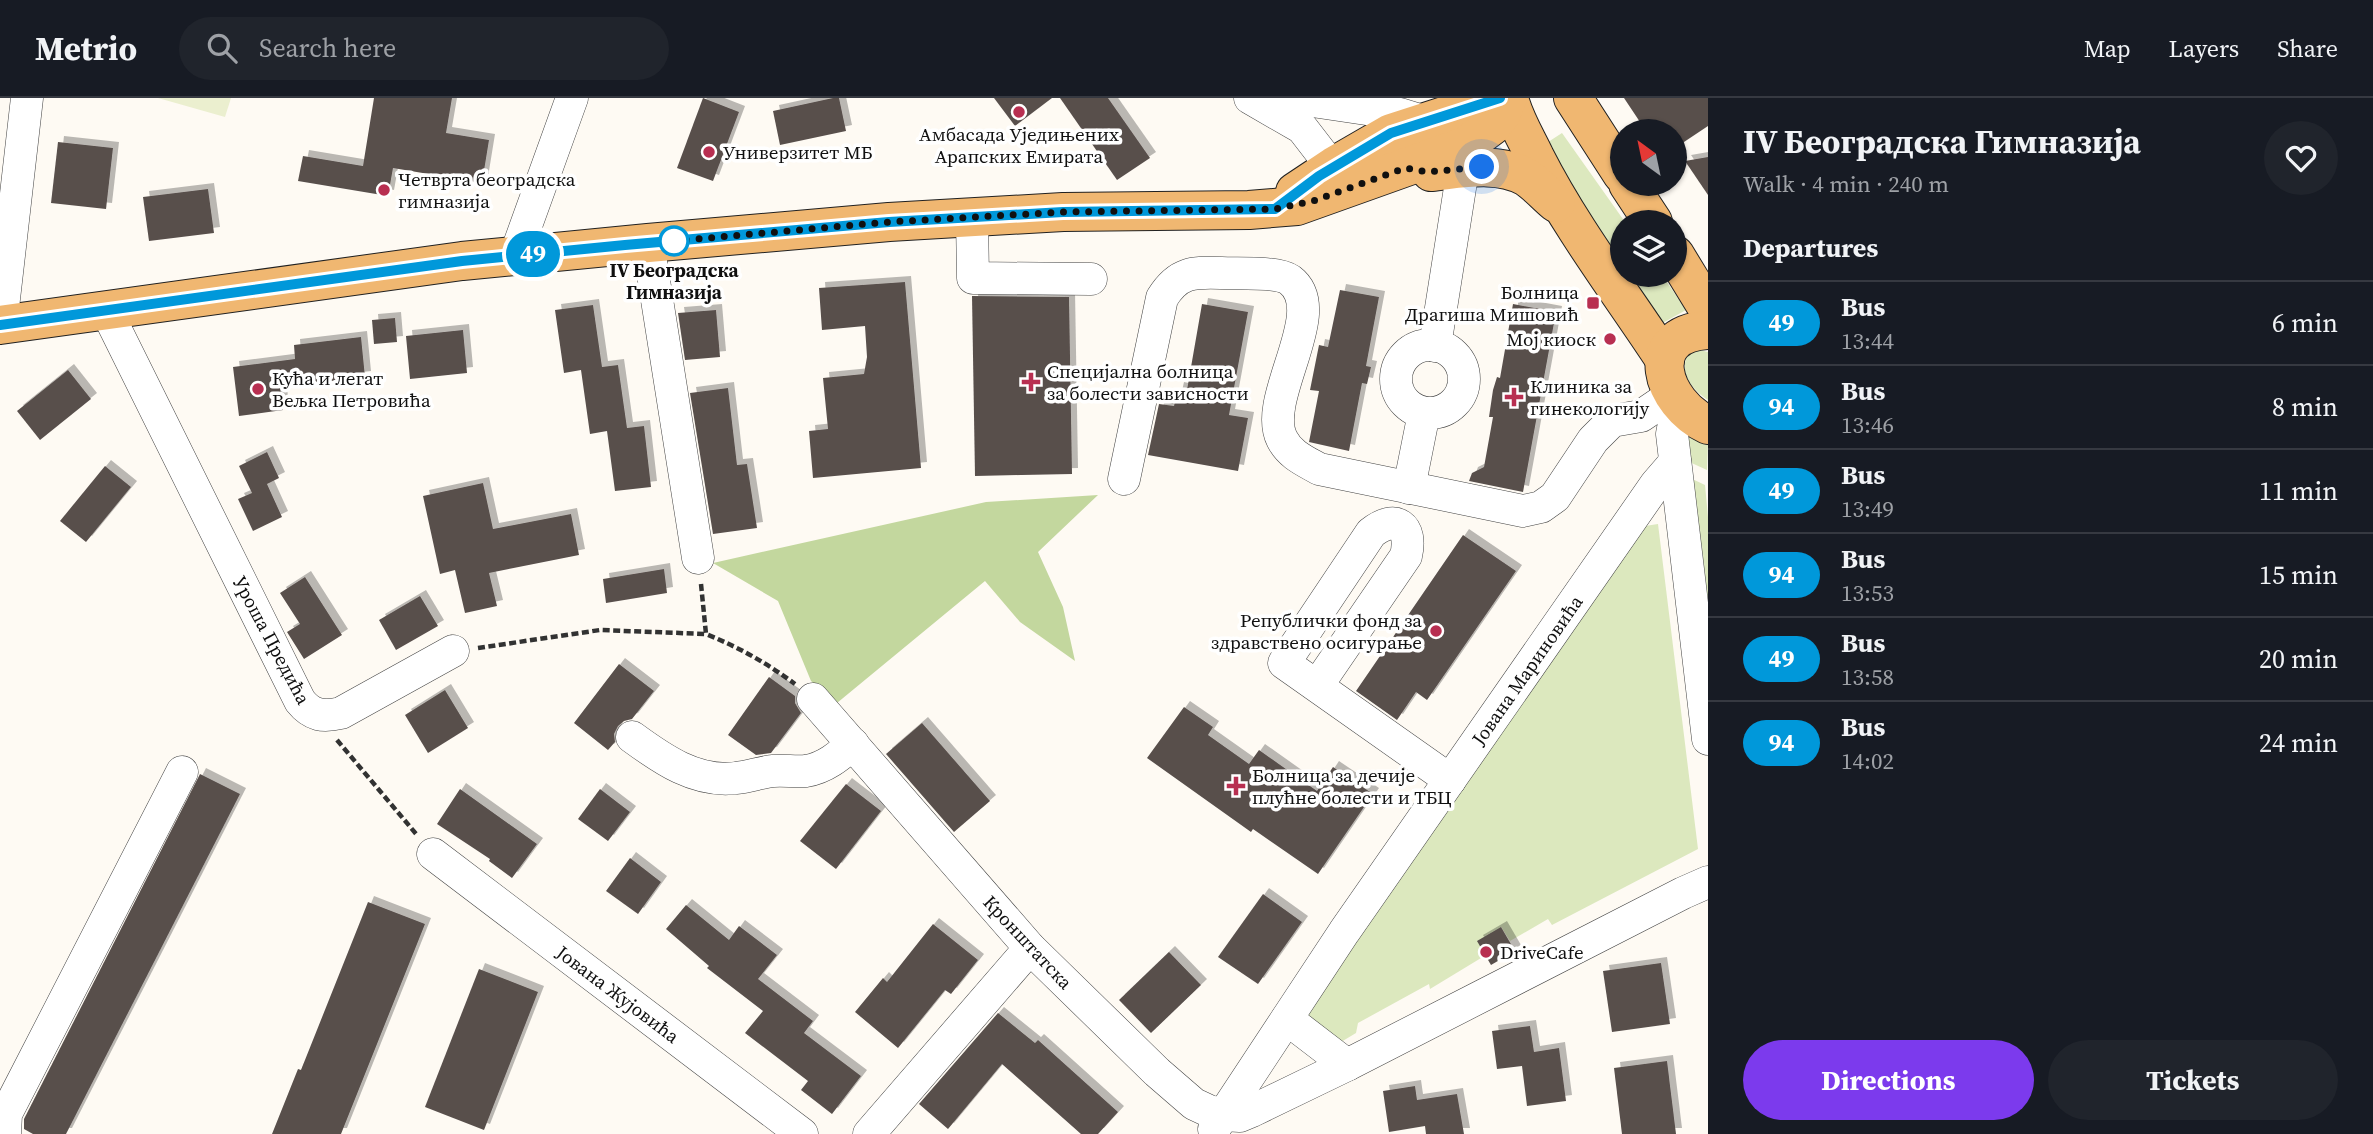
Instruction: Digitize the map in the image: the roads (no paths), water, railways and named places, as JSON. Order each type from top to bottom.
[{"type":"main road","points":[[1,325],[516,256],[648,243],[1063,212],[1275,209],[1313,201],[1349,174],[1391,133],[1500,98]]},
{"type":"main road","points":[[1349,174],[1405,168],[1449,154],[1472,143],[1492,127],[1509,98]]},
{"type":"main road","points":[[1509,98],[1520,127],[1545,176],[1671,386],[1688,412],[1708,425]]},
{"type":"main road","points":[[1566,101],[1610,158]]},
{"type":"main road","points":[[1405,168],[1427,172],[1492,168],[1523,176],[1568,215]]},
{"type":"main road","points":[[1687,275],[1708,309]]},
{"type":"main road","points":[[1671,386],[1671,348],[1692,333],[1708,330]]},
{"type":"street","points":[[1,325],[27,98]]},
{"type":"street","points":[[516,256],[572,98]]},
{"type":"street","points":[[1250,98],[1302,128],[1349,174]]},
{"type":"street","points":[[1292,98],[1400,114],[1426,122]]},
{"type":"street","points":[[1436,345],[1463,169]]},
{"type":"street","points":[[972,217],[973,278],[1091,279]]},
{"type":"street","points":[[648,243],[698,558]]},
{"type":"street","points":[[1124,479],[1162,298],[1170,285],[1185,275],[1204,272],[1272,275],[1289,279],[1301,293],[1304,312],[1277,418],[1282,438],[1296,456],[1320,468],[1523,511],[1541,507],[1555,497],[1603,429],[1612,421],[1641,416],[1671,386]]},
{"type":"street","name":"Уроша Предића","points":[[106,310],[300,701],[307,710],[317,716],[341,713],[453,651]]},
{"type":"street","points":[[1436,345],[1447,349],[1456,357],[1462,367],[1464,379],[1456,401],[1437,413],[1424,413],[1413,409],[1399,394],[1396,373],[1406,355],[1415,349],[1436,345]]},
{"type":"street","points":[[1671,386],[1672,434],[1708,739]]},
{"type":"street","points":[[1409,488],[1424,413]]},
{"type":"street","name":"Јована Мариновића","points":[[1230,1125],[1287,1019],[1656,484],[1675,462]]},
{"type":"street","points":[[1317,685],[1406,556],[1408,534],[1401,526],[1391,522],[1380,525],[1371,533],[1284,663],[1450,780]]},
{"type":"street","name":"Кронштатска","points":[[813,699],[1030,948],[1172,1085],[1194,1104],[1230,1125]]},
{"type":"street","points":[[632,737],[665,761],[719,779],[734,779],[774,771],[806,771],[827,764],[853,744]]},
{"type":"street","points":[[4,1117],[182,772]]},
{"type":"street","name":"Јована Жујовића","points":[[433,854],[802,1134]]},
{"type":"street","points":[[1230,1125],[1708,882]]},
{"type":"street","points":[[869,1134],[1030,948]]},
{"type":"street","points":[[1287,1019],[1347,1065]]},
{"type":"place","name":"Амбасада Уједињених Арапских Емирата","points":[[1019,112]]},
{"type":"place","name":"Универзитет МБ","points":[[709,152]]},
{"type":"place","name":"Четврта београдска гимназија","points":[[384,190]]},
{"type":"place","name":"IV Београдска Гимназија","points":[[674,241]]},
{"type":"place","name":"Болница Драгиша Мишовић","points":[[1593,303]]},
{"type":"place","name":"Мој киоск","points":[[1610,339]]},
{"type":"place","name":"Специјална болница за болести зависности","points":[[1031,382]]},
{"type":"place","name":"Кућа и легат Вељка Петровића","points":[[258,389]]},
{"type":"place","name":"Клиника за гинекологију","points":[[1514,397]]},
{"type":"place","name":"Републички фонд за здравствено осигурање","points":[[1436,631]]},
{"type":"place","name":"Болница за дечије плућне болести и ТБЦ","points":[[1236,786]]},
{"type":"place","name":"DriveCafe","points":[[1486,952]]}]
